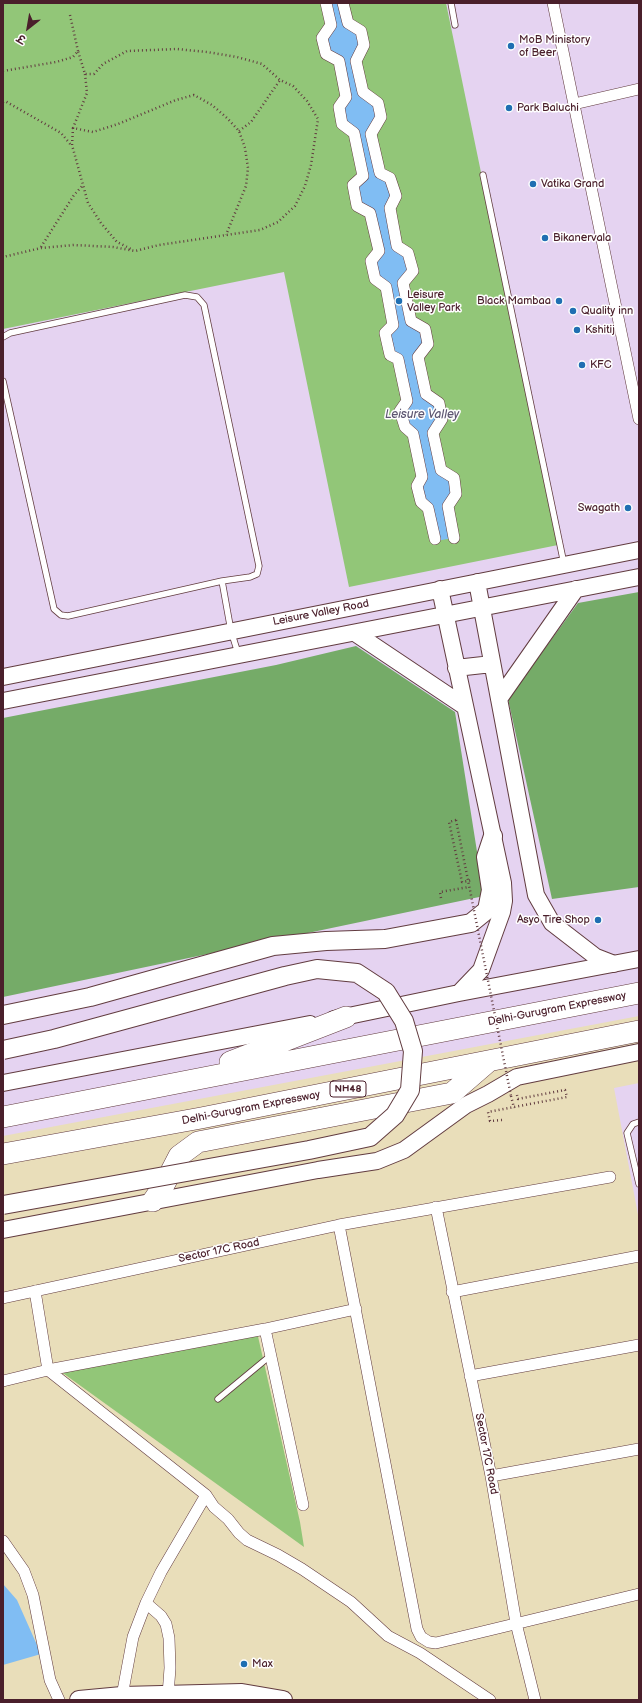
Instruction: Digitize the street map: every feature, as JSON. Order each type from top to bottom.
[{"type":"highway","name":"Delhi-Gurugram Expressway","points":[[3,1117],[639,994]]},
{"type":"highway","points":[[180,1082],[346,1017]]},
{"type":"highway","name":"Delhi-Gurugram Expressway","points":[[3,1154],[209,1117],[636,1032]]},
{"type":"highway","points":[[153,1201],[164,1185],[179,1156],[198,1142],[452,1093],[489,1061]]},
{"type":"main road","points":[[3,1015],[90,997],[274,946],[326,941],[385,939],[471,923],[487,910],[491,890],[486,858],[493,836]]},
{"type":"main road","points":[[3,1050],[54,1039],[284,976],[317,969],[357,974],[386,992],[404,1021],[413,1051],[410,1090],[395,1115],[370,1137],[309,1150],[3,1204]]},
{"type":"main road","points":[[78,1700],[122,1696],[242,1693],[283,1700]]},
{"type":"street","points":[[326,3],[331,25],[322,38],[326,54],[338,61],[346,97],[339,107],[342,124],[354,133],[363,176],[353,185],[357,206],[370,213],[379,251],[371,261],[375,279],[386,287],[393,325],[385,334],[390,355],[398,358],[407,401],[400,411],[405,427],[413,434],[422,477],[417,486],[421,502],[428,508],[435,539]]},
{"type":"street","points":[[343,3],[348,23]]},
{"type":"street","points":[[552,3],[639,419]]},
{"type":"street","points":[[331,25],[348,23],[361,31],[364,45],[356,61],[362,92],[378,103],[381,117],[372,134],[380,173],[390,178],[396,196],[390,208],[397,246],[408,253],[413,271],[403,283],[411,321],[425,329],[428,344],[418,357],[426,394],[439,403],[442,420],[433,433],[441,470],[454,478],[456,494],[448,506],[454,538]]},
{"type":"street","points":[[574,104],[639,89]]},
{"type":"street","name":"Leisure Valley Road","points":[[3,677],[639,550]]},
{"type":"street","points":[[3,701],[639,577]]},
{"type":"street","points":[[477,582],[536,895],[552,923],[596,957],[614,964]]},
{"type":"street","points":[[440,589],[503,883],[504,901],[502,912],[481,970],[459,993]]},
{"type":"street","points":[[499,699],[576,589]]},
{"type":"street","points":[[355,633],[464,706]]},
{"type":"street","points":[[456,668],[492,664]]},
{"type":"street","points":[[3,1083],[639,959]]},
{"type":"street","points":[[3,1230],[318,1170],[377,1161],[404,1150],[466,1105],[517,1077],[639,1052]]},
{"type":"street","name":"Sector 17C Road","points":[[3,1298],[339,1226],[436,1207],[610,1177]]},
{"type":"street","name":"Sector 17C Road","points":[[436,1207],[452,1292],[491,1476],[516,1623],[535,1700]]},
{"type":"street","points":[[339,1226],[417,1629],[421,1637],[429,1642],[436,1643],[639,1594]]},
{"type":"street","points":[[452,1292],[639,1256]]},
{"type":"street","points":[[35,1291],[48,1370],[206,1495],[214,1507],[228,1519],[239,1533],[248,1540],[278,1554],[302,1569],[351,1602],[388,1636],[420,1653],[490,1700]]},
{"type":"street","points":[[3,1381],[48,1370],[265,1329],[356,1309]]},
{"type":"street","points":[[265,1329],[303,1505]]},
{"type":"street","points":[[470,1376],[639,1345]]},
{"type":"street","points":[[491,1476],[639,1449]]},
{"type":"street","points":[[122,1696],[133,1637],[146,1602],[161,1572],[206,1495]]},
{"type":"street","points":[[3,1541],[24,1571],[33,1595],[50,1680],[59,1700]]},
{"type":"street","points":[[146,1602],[161,1616],[166,1624],[169,1638],[170,1668],[168,1695]]},
{"type":"lane","points":[[451,3],[455,24]]},
{"type":"lane","points":[[484,175],[564,565]]},
{"type":"lane","points":[[3,337],[10,333],[185,295],[197,297],[204,306],[259,566],[257,574],[250,577],[222,581],[68,616],[61,615],[54,609],[52,601],[3,380]]},
{"type":"lane","points":[[222,581],[231,631],[238,656]]},
{"type":"lane","points":[[639,1122],[633,1124],[627,1133],[639,1184]]},
{"type":"lane","points":[[218,1399],[271,1355]]},
{"type":"path","points":[[70,15],[85,74],[87,93],[73,128],[72,145],[83,185],[88,203],[101,223],[117,242],[135,250]]},
{"type":"path","points":[[3,257],[41,248],[74,245],[135,250],[260,230],[278,222],[295,206],[305,186],[311,165],[318,119],[307,101],[293,86],[280,80],[262,64],[237,57],[177,49],[128,51],[103,64],[94,74],[85,74]]},
{"type":"path","points":[[3,71],[56,62],[72,57],[78,51]]},
{"type":"path","points":[[239,131],[251,122],[280,80]]},
{"type":"path","points":[[73,128],[93,132],[118,124],[176,100],[194,95],[212,105],[228,118],[239,131],[245,148],[248,168],[246,186],[226,235]]},
{"type":"path","points":[[3,102],[5,101],[61,133],[72,145]]},
{"type":"path","points":[[41,248],[74,195],[83,185]]},
{"type":"path","points":[[473,880],[468,881],[462,882],[449,822],[456,820],[468,880],[469,887],[514,1108]]},
{"type":"path","points":[[441,898],[440,892],[469,887]]},
{"type":"path","points":[[502,1120],[490,1121],[488,1112],[514,1108],[567,1096],[565,1090],[518,1099],[517,1095]]},
{"type":"shaded area","points":[[3,3],[639,3],[639,1016],[3,1136]]},
{"type":"shaded area","points":[[639,1083],[639,1220],[614,1088]]},
{"type":"green space","name":"Leisure Valley Park","points":[[3,3],[446,3],[558,545],[349,587],[284,272],[3,329]]},
{"type":"green space","points":[[639,592],[639,887],[552,899],[508,699],[578,603]]},
{"type":"green space","points":[[356,646],[455,712],[484,896],[3,997],[3,718],[276,665]]},
{"type":"green space","points":[[257,1332],[300,1522],[304,1547],[60,1371]]},
{"type":"water","name":"Leisure Valley","points":[[326,3],[343,3],[348,23],[361,31],[356,61],[362,92],[378,103],[381,117],[371,134],[380,173],[396,196],[390,208],[397,246],[413,271],[403,283],[411,321],[425,329],[428,344],[418,357],[426,394],[439,403],[442,419],[433,433],[441,470],[454,478],[448,506],[453,538],[436,541],[421,502],[422,477],[400,411],[407,401],[385,333],[393,325],[386,287],[371,261],[379,251],[370,213],[357,206],[353,185],[363,176],[354,133],[342,124],[346,97],[339,61],[326,54],[322,38],[331,25]]},
{"type":"water","points":[[3,1584],[17,1600],[41,1654],[3,1665]]},
{"type":"place","name":"MoB Ministory of Beer","points":[[511,46]]},
{"type":"place","name":"Park Baluchi","points":[[509,108]]},
{"type":"place","name":"Vatika Grand","points":[[533,184]]},
{"type":"place","name":"Bikanervala","points":[[545,238]]},
{"type":"place","name":"Leisure Valley Park","points":[[399,301]]},
{"type":"place","name":"Black Mambaa","points":[[559,301]]},
{"type":"place","name":"Quality inn","points":[[573,311]]},
{"type":"place","name":"Kshitij","points":[[577,330]]},
{"type":"place","name":"KFC","points":[[582,365]]},
{"type":"place","name":"Swagath","points":[[628,508]]},
{"type":"place","name":"Asyo Tire Shop","points":[[598,920]]},
{"type":"place","name":"Max","points":[[244,1664]]}]
